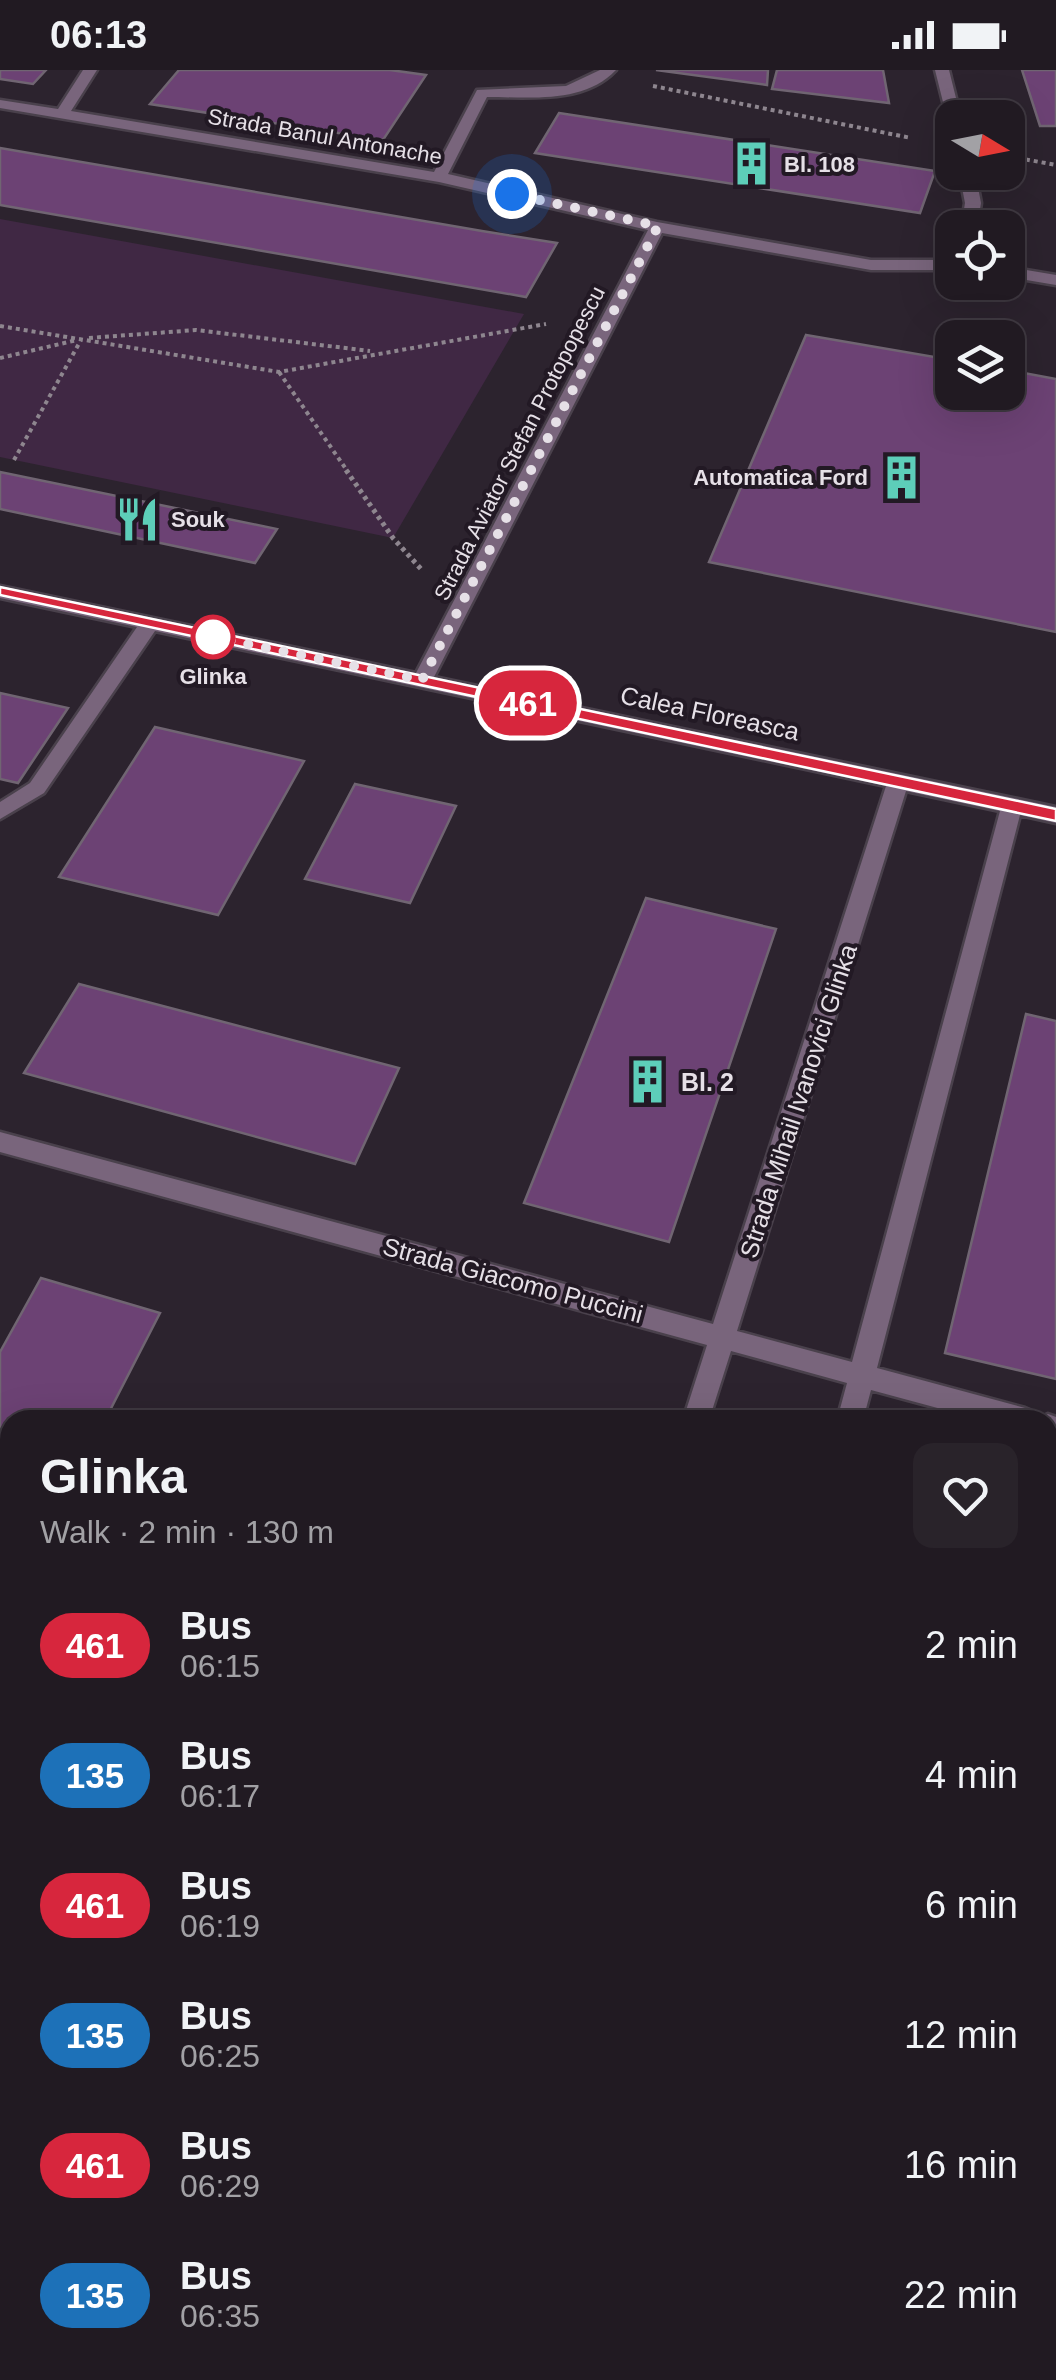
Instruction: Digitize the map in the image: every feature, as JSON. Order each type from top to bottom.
[{"type":"street","points":[[62,114],[90,70]]},
{"type":"street","points":[[942,70],[950,100]]},
{"type":"street","points":[[438,177],[482,87],[557,91],[606,73]]},
{"type":"street","name":"Strada Banul Antonache","points":[[0,104],[438,177],[658,226],[871,265],[935,265]]},
{"type":"street","name":"Strada Aviator Stefan Protopopescu","points":[[422,680],[658,226]]},
{"type":"street","points":[[1025,275],[1056,280]]},
{"type":"street","name":"Calea Floreasca","points":[[0,592],[1056,815]]},
{"type":"street","points":[[0,812],[37,788],[150,624]]},
{"type":"street","name":"Strada Mihail Ivanovici Glinka","points":[[699,1410],[898,782]]},
{"type":"street","points":[[853,1410],[1012,806]]},
{"type":"street","name":"Strada Giacomo Puccini","points":[[0,1142],[990,1410]]},
{"type":"path","points":[[606,73],[914,138]]},
{"type":"path","points":[[1025,159],[1056,165]]},
{"type":"path","points":[[0,326],[280,372],[612,312]]},
{"type":"path","points":[[0,358],[81,339],[196,330],[378,352]]},
{"type":"path","points":[[14,460],[81,339]]},
{"type":"path","points":[[280,372],[393,538],[458,611]]},
{"type":"shaded area","points":[[0,219],[524,314],[393,538],[0,457]]},
{"type":"building","points":[[0,70],[46,70],[33,84],[0,79]]},
{"type":"building","points":[[179,70],[390,70],[426,75],[383,140],[150,104]]},
{"type":"building","points":[[656,70],[768,70],[767,85]]},
{"type":"building","points":[[777,70],[883,70],[889,103],[772,89]]},
{"type":"building","points":[[1022,70],[1056,70],[1056,126],[1040,126]]},
{"type":"building","name":"Bl. 108","points":[[559,113],[935,171],[920,213],[535,153]]},
{"type":"building","points":[[0,148],[557,243],[526,297],[0,205]]},
{"type":"building","name":"Automatica Ford","points":[[806,335],[935,357],[935,410],[1025,410],[1025,373],[1056,379],[1056,632],[709,562]]},
{"type":"building","name":"Souk","points":[[0,472],[277,529],[255,563],[0,509]]},
{"type":"building","points":[[0,693],[68,708],[18,783],[0,779]]},
{"type":"building","points":[[155,727],[304,761],[218,915],[59,877]]},
{"type":"building","points":[[355,784],[456,806],[410,903],[305,879]]},
{"type":"building","name":"Bl. 2","points":[[646,898],[776,929],[669,1242],[524,1203]]},
{"type":"building","points":[[79,984],[399,1068],[355,1164],[24,1073]]},
{"type":"building","points":[[1026,1014],[1056,1021],[1056,1379],[945,1353]]},
{"type":"building","points":[[41,1278],[160,1313],[110,1410],[0,1410],[0,1352]]},
{"type":"bus line","name":"461","points":[[0,592],[1056,815]]},
{"type":"place","name":"Bl. 108","points":[[751,164]]},
{"type":"place","name":"Automatica Ford","points":[[901,477]]},
{"type":"place","name":"Souk","points":[[138,519]]},
{"type":"place","name":"Glinka","points":[[213,637]]},
{"type":"place","name":"Bl. 2","points":[[648,1082]]},
{"type":"route","points":[[213,637],[422,680],[658,226],[512,194]]}]
